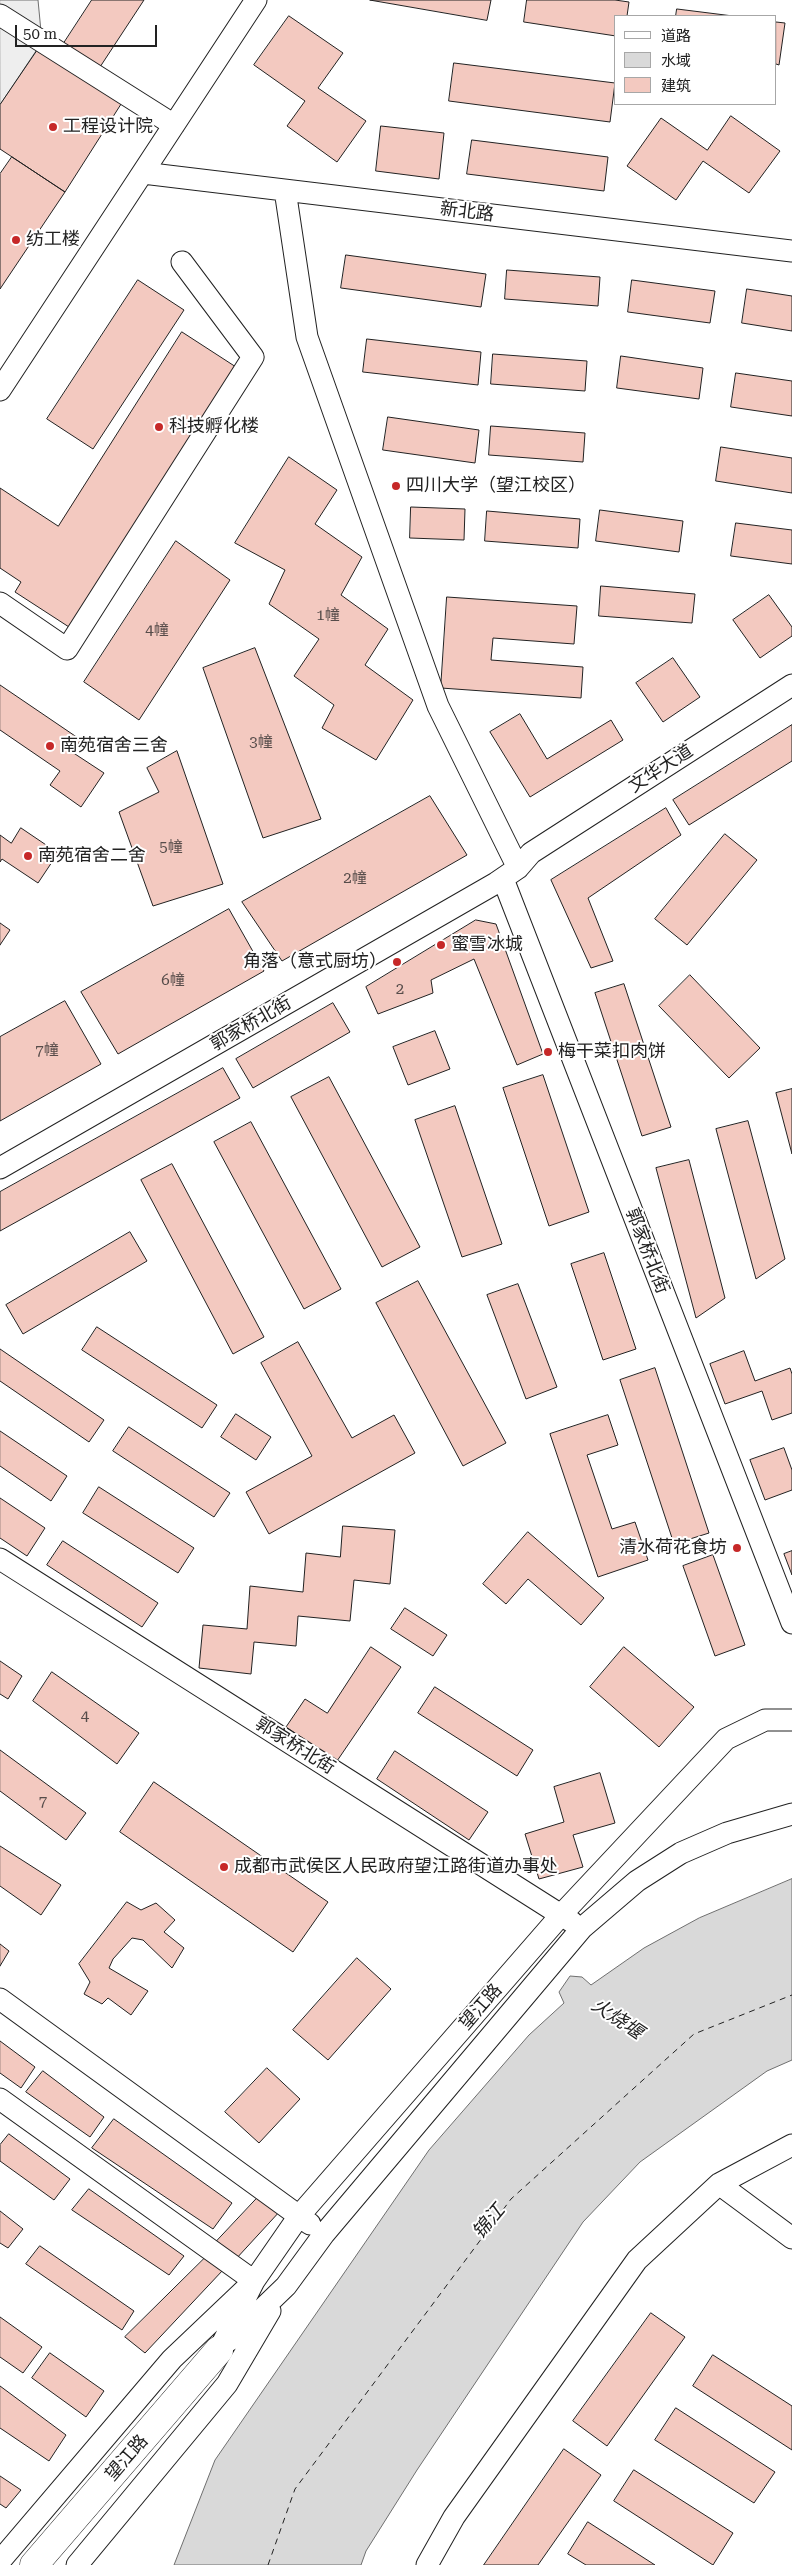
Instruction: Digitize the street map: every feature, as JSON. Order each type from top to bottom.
[{"type":"main road","name":"望江路","points":[[34,2565],[219,2350]]},
{"type":"street","points":[[0,390],[256,0]]},
{"type":"street","points":[[0,16],[174,125]]},
{"type":"street","name":"新北路","points":[[142,173],[792,252]]},
{"type":"street","points":[[285,190],[307,337],[438,706],[517,867]]},
{"type":"street","points":[[0,603],[67,649],[253,357],[182,262]]},
{"type":"street","name":"文华大道","points":[[517,867],[792,685]]},
{"type":"street","name":"郭家桥北街","points":[[0,1168],[517,867],[792,1623]]},
{"type":"street","name":"郭家桥北街","points":[[0,1559],[586,1931]]},
{"type":"street","name":"望江路","points":[[219,2350],[254,2281],[299,2216],[561,1915],[726,1739],[764,1720],[792,1720]]},
{"type":"street","name":"望江路","points":[[219,2350],[286,2286],[586,1931],[637,1881],[681,1853],[727,1833],[792,1814]]},
{"type":"street","points":[[0,1998],[328,2237]]},
{"type":"street","points":[[0,2099],[254,2281],[172,2359],[0,2561]]},
{"type":"street","points":[[427,2565],[454,2516],[638,2260],[719,2184],[792,2145]]},
{"type":"street","points":[[719,2184],[792,2238]]},
{"type":"street","points":[[76,2565],[226,2384],[286,2286]]},
{"type":"shaded area","points":[[0,0],[38,0],[42,42],[0,105]]},
{"type":"water","points":[[792,1879],[792,2060],[767,2071],[640,2162],[583,2222],[417,2470],[366,2551],[361,2565],[174,2565],[215,2460],[429,2150],[529,2035],[564,2003],[559,1992],[570,1976],[582,1977],[591,1985],[644,1948],[699,1918]]},
{"type":"building","points":[[92,0],[144,0],[100,67],[64,43]]},
{"type":"building","points":[[370,0],[491,0],[487,20]]},
{"type":"building","points":[[527,0],[615,0],[629,2],[627,15],[614,15],[614,36],[524,22]]},
{"type":"building","points":[[677,9],[725,15],[676,15]]},
{"type":"building","points":[[289,16],[343,53],[318,88],[366,121],[337,162],[287,126],[305,101],[254,65]]},
{"type":"building","points":[[777,22],[785,23],[779,65],[777,64]]},
{"type":"building","name":"工程设计院","points":[[39,48],[123,101],[65,192],[0,149],[0,105]]},
{"type":"building","points":[[454,63],[614,83],[610,122],[449,101]]},
{"type":"building","points":[[731,116],[780,151],[749,193],[703,161],[676,200],[627,166],[661,118],[707,150]]},
{"type":"building","points":[[381,126],[444,133],[439,179],[376,171]]},
{"type":"building","points":[[472,140],[608,157],[604,191],[467,174]]},
{"type":"building","name":"纺工楼","points":[[12,157],[65,192],[0,289],[0,174]]},
{"type":"building","points":[[346,255],[486,274],[481,307],[341,288]]},
{"type":"building","points":[[507,270],[600,277],[598,306],[505,299]]},
{"type":"building","name":"科技孵化楼","points":[[138,280],[184,310],[93,449],[47,419]]},
{"type":"building","points":[[632,280],[715,291],[710,323],[628,312]]},
{"type":"building","points":[[747,289],[792,296],[792,331],[742,323]]},
{"type":"building","name":"科技孵化楼","points":[[182,332],[236,367],[69,627],[15,592],[21,582],[0,568],[0,488],[58,526]]},
{"type":"building","points":[[367,339],[481,352],[478,385],[363,372]]},
{"type":"building","points":[[493,354],[587,361],[585,391],[491,384]]},
{"type":"building","points":[[621,356],[703,368],[699,399],[617,388]]},
{"type":"building","points":[[736,373],[792,381],[792,416],[731,407]]},
{"type":"building","points":[[388,417],[479,430],[475,463],[383,450]]},
{"type":"building","points":[[491,426],[585,433],[583,462],[489,455]]},
{"type":"building","points":[[721,447],[792,458],[792,493],[716,481]]},
{"type":"building","points":[[289,457],[337,490],[315,524],[362,557],[341,595],[388,629],[365,665],[413,700],[376,760],[322,728],[334,705],[294,676],[319,639],[269,604],[285,570],[235,543]]},
{"type":"building","points":[[411,507],[465,509],[464,540],[410,538]]},
{"type":"building","points":[[600,510],[683,521],[679,552],[596,541]]},
{"type":"building","points":[[487,511],[580,519],[578,548],[485,541]]},
{"type":"building","points":[[736,523],[792,530],[792,564],[731,556]]},
{"type":"building","points":[[176,541],[230,580],[139,720],[84,682]]},
{"type":"building","points":[[601,586],[695,594],[692,623],[599,616]]},
{"type":"building","points":[[769,595],[792,627],[792,636],[760,658],[733,620]]},
{"type":"building","points":[[447,597],[577,606],[574,644],[493,638],[491,660],[583,667],[581,698],[441,688]]},
{"type":"building","points":[[255,648],[321,819],[263,838],[203,668]]},
{"type":"building","points":[[673,658],[700,697],[663,722],[636,683]]},
{"type":"building","name":"南苑宿舍三舍","points":[[0,685],[81,740],[72,752],[104,773],[81,807],[50,785],[60,771],[0,730]]},
{"type":"building","points":[[520,714],[547,759],[611,720],[623,740],[530,797],[490,732]]},
{"type":"building","points":[[792,725],[792,761],[689,825],[673,800]]},
{"type":"building","points":[[177,751],[223,884],[153,906],[119,812],[159,792],[147,768]]},
{"type":"building","points":[[430,796],[467,855],[282,961],[242,902]]},
{"type":"building","points":[[666,808],[681,835],[588,898],[613,961],[591,968],[551,880]]},
{"type":"building","name":"南苑宿舍二舍","points":[[21,828],[58,853],[38,883],[2,859],[0,862],[0,835],[11,843]]},
{"type":"building","points":[[725,834],[757,860],[687,945],[655,919]]},
{"type":"building","points":[[229,909],[264,971],[118,1054],[81,992]]},
{"type":"building","points":[[476,920],[496,924],[543,1054],[517,1065],[474,959],[431,980],[433,993],[378,1014],[366,987]]},
{"type":"building","points":[[0,923],[10,930],[0,945]]},
{"type":"building","points":[[690,975],[760,1048],[729,1078],[659,1006]]},
{"type":"building","points":[[624,984],[671,1127],[642,1136],[595,993]]},
{"type":"building","points":[[65,1001],[101,1064],[0,1121],[0,1037]]},
{"type":"building","points":[[333,1003],[350,1032],[253,1088],[236,1059]]},
{"type":"building","points":[[435,1031],[450,1069],[408,1085],[393,1047]]},
{"type":"building","points":[[223,1068],[240,1098],[0,1231],[0,1192]]},
{"type":"building","points":[[543,1075],[589,1212],[549,1226],[503,1088]]},
{"type":"building","points":[[329,1077],[420,1247],[382,1267],[291,1097]]},
{"type":"building","points":[[792,1089],[792,1154],[776,1093]]},
{"type":"building","points":[[455,1106],[502,1244],[462,1257],[415,1120]]},
{"type":"building","points":[[748,1121],[785,1259],[756,1279],[716,1129]]},
{"type":"building","points":[[251,1122],[341,1289],[304,1309],[214,1142]]},
{"type":"building","points":[[689,1160],[725,1298],[696,1318],[656,1168]]},
{"type":"building","points":[[172,1164],[264,1337],[233,1354],[141,1180]]},
{"type":"building","points":[[130,1232],[147,1261],[23,1334],[6,1305]]},
{"type":"building","points":[[604,1253],[636,1349],[603,1360],[571,1264]]},
{"type":"building","points":[[418,1281],[506,1443],[463,1466],[376,1303]]},
{"type":"building","points":[[518,1284],[557,1387],[526,1399],[487,1295]]},
{"type":"building","points":[[97,1327],[217,1405],[202,1428],[82,1350]]},
{"type":"building","points":[[298,1342],[352,1438],[394,1415],[415,1453],[269,1534],[246,1492],[312,1456],[261,1363]]},
{"type":"building","points":[[0,1349],[104,1420],[89,1442],[0,1381]]},
{"type":"building","points":[[744,1351],[755,1381],[790,1368],[792,1374],[792,1413],[772,1420],[762,1391],[725,1404],[710,1364]]},
{"type":"building","points":[[655,1368],[709,1533],[674,1544],[620,1380]]},
{"type":"building","points":[[236,1414],[271,1437],[256,1460],[221,1437]]},
{"type":"building","points":[[608,1415],[618,1445],[587,1455],[612,1529],[635,1522],[648,1560],[598,1577],[550,1434]]},
{"type":"building","points":[[129,1427],[230,1493],[214,1517],[113,1451]]},
{"type":"building","points":[[0,1431],[67,1476],[51,1501],[0,1466]]},
{"type":"building","points":[[784,1448],[792,1470],[792,1490],[765,1500],[750,1460]]},
{"type":"building","points":[[99,1487],[194,1548],[178,1573],[83,1513]]},
{"type":"building","points":[[0,1498],[45,1528],[27,1556],[0,1538]]},
{"type":"building","points":[[343,1526],[395,1530],[390,1584],[354,1580],[350,1621],[298,1616],[296,1646],[254,1642],[251,1674],[199,1668],[203,1625],[247,1629],[250,1586],[303,1592],[306,1553],[340,1557]]},
{"type":"building","points":[[528,1532],[604,1598],[581,1625],[528,1579],[506,1604],[483,1584]]},
{"type":"building","points":[[63,1541],[158,1603],[142,1627],[47,1565]]},
{"type":"building","points":[[792,1551],[792,1575],[784,1554]]},
{"type":"building","points":[[713,1555],[745,1645],[715,1656],[683,1566]]},
{"type":"building","points":[[405,1608],[447,1635],[433,1656],[391,1629]]},
{"type":"building","points":[[371,1647],[401,1667],[337,1761],[286,1727],[305,1699],[327,1713]]},
{"type":"building","points":[[624,1647],[694,1707],[659,1747],[590,1687]]},
{"type":"building","points":[[0,1661],[22,1676],[8,1699],[0,1694]]},
{"type":"building","points":[[52,1672],[139,1733],[117,1764],[33,1701]]},
{"type":"building","points":[[435,1687],[533,1750],[517,1776],[418,1713]]},
{"type":"building","points":[[0,1750],[86,1813],[66,1840],[0,1791]]},
{"type":"building","points":[[395,1751],[488,1812],[469,1840],[377,1779]]},
{"type":"building","points":[[600,1773],[615,1823],[573,1835],[583,1867],[539,1879],[525,1834],[564,1822],[554,1787]]},
{"type":"building","name":"成都市武侯区人民政府望江路街道办事处","points":[[154,1782],[328,1902],[293,1952],[120,1832]]},
{"type":"building","points":[[0,1846],[61,1885],[41,1915],[0,1886]]},
{"type":"building","points":[[127,1902],[141,1910],[156,1903],[175,1920],[164,1932],[184,1948],[172,1968],[143,1940],[132,1938],[113,1959],[109,1968],[148,1991],[131,2015],[108,1998],[102,2004],[84,1994],[90,1982],[79,1964]]},
{"type":"building","points":[[0,1944],[9,1951],[0,1966]]},
{"type":"building","points":[[357,1958],[391,1989],[328,2060],[293,2030]]},
{"type":"building","points":[[0,2041],[35,2067],[21,2088],[0,2073]]},
{"type":"building","points":[[267,2068],[300,2099],[259,2143],[225,2112]]},
{"type":"building","points":[[43,2071],[104,2117],[90,2137],[26,2092]]},
{"type":"building","points":[[114,2119],[232,2203],[213,2229],[92,2148]]},
{"type":"building","points":[[9,2134],[70,2179],[54,2200],[0,2161],[0,2145]]},
{"type":"building","points":[[89,2189],[184,2256],[169,2275],[72,2210]]},
{"type":"building","points":[[262,2193],[281,2210],[235,2260],[216,2242]]},
{"type":"building","points":[[0,2211],[23,2229],[8,2248],[0,2243]]},
{"type":"building","points":[[40,2246],[134,2311],[122,2330],[26,2264]]},
{"type":"building","points":[[206,2257],[223,2270],[145,2353],[125,2337]]},
{"type":"building","points":[[651,2313],[685,2337],[607,2446],[573,2421]]},
{"type":"building","points":[[0,2317],[42,2347],[23,2373],[0,2357]]},
{"type":"building","points":[[50,2353],[104,2391],[86,2417],[32,2378]]},
{"type":"building","points":[[713,2355],[792,2406],[792,2450],[693,2386]]},
{"type":"building","points":[[0,2386],[66,2435],[49,2461],[0,2428]]},
{"type":"building","points":[[676,2408],[775,2472],[754,2503],[655,2440]]},
{"type":"building","points":[[564,2449],[601,2475],[538,2565],[484,2565]]},
{"type":"building","points":[[634,2470],[733,2533],[713,2565],[614,2501]]},
{"type":"building","points":[[0,2476],[21,2490],[6,2508],[0,2504]]},
{"type":"building","points":[[588,2522],[655,2565],[586,2565],[568,2554]]},
{"type":"ferry route","points":[[268,2565],[295,2489],[511,2199],[694,2034],[792,1995]]},
{"type":"place","name":"工程设计院","points":[[53,127]]},
{"type":"place","name":"纺工楼","points":[[16,240]]},
{"type":"place","name":"科技孵化楼","points":[[159,427]]},
{"type":"place","name":"四川大学（望江校区）","points":[[396,486]]},
{"type":"place","name":"南苑宿舍三舍","points":[[50,746]]},
{"type":"place","name":"南苑宿舍二舍","points":[[28,856]]},
{"type":"place","name":"蜜雪冰城","points":[[441,945]]},
{"type":"place","name":"角落（意式厨坊）","points":[[397,962]]},
{"type":"place","name":"梅干菜扣肉饼","points":[[548,1052]]},
{"type":"place","name":"清水荷花食坊","points":[[737,1548]]},
{"type":"place","name":"成都市武侯区人民政府望江路街道办事处","points":[[224,1867]]},
{"type":"water label","name":"火烧堰","points":[[617,2019]]},
{"type":"water label","name":"锦江","points":[[489,2222]]}]
